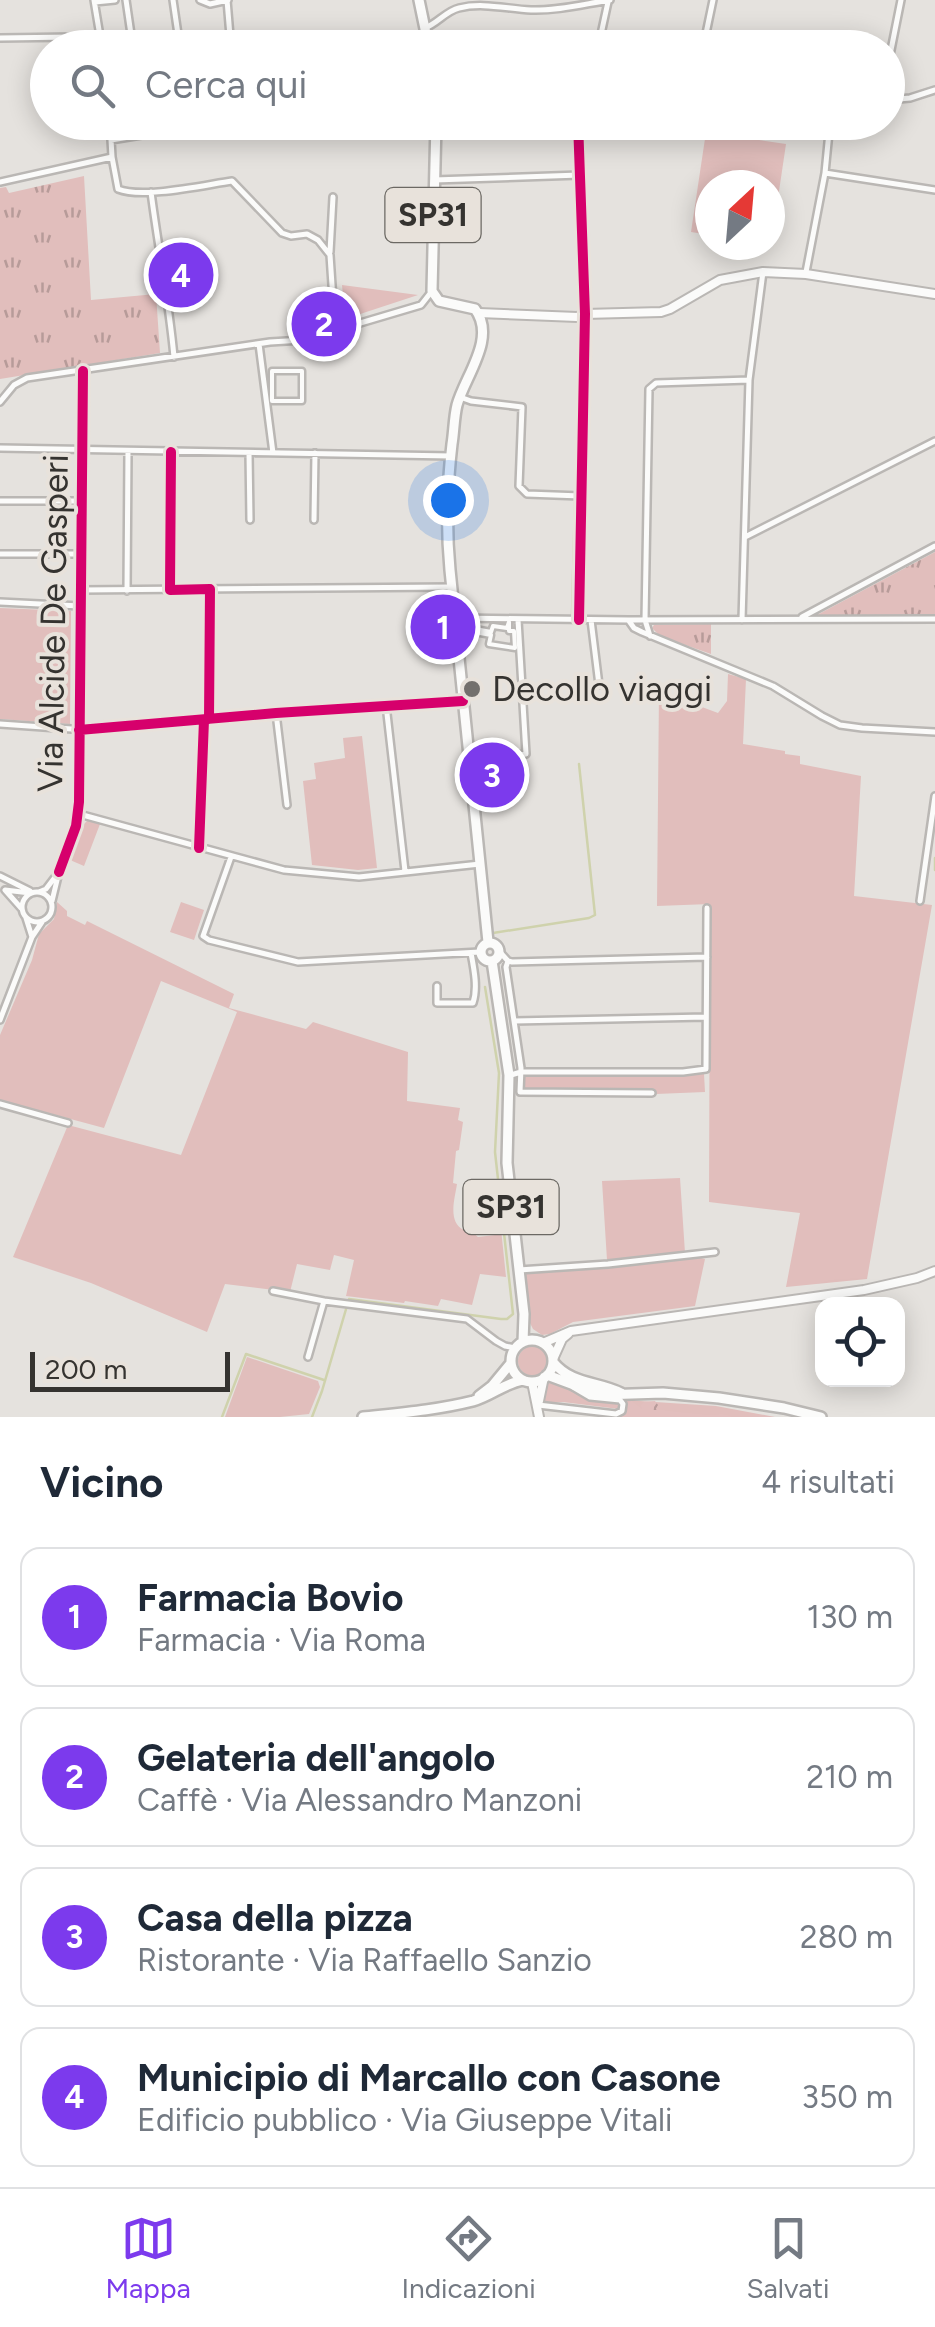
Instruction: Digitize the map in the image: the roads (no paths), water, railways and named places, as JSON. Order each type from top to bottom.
[{"type":"main road","points":[[419,0],[425,28]]},
{"type":"main road","name":"SP31","points":[[435,140],[432,291],[442,302],[470,307],[479,313]]},
{"type":"main road","points":[[479,313],[483,332],[480,347],[456,408],[447,513],[488,942]]},
{"type":"main road","points":[[488,942],[497,946],[499,952],[492,961],[476,952],[488,942]]},
{"type":"main road","name":"SP31","points":[[492,961],[509,1075],[507,1163],[524,1314],[530,1330],[542,1342]]},
{"type":"main road","name":"SP31","points":[[519,1345],[524,1314]]},
{"type":"main road","points":[[473,1401],[511,1364],[519,1345],[542,1342],[563,1373],[598,1387],[621,1393],[719,1398],[821,1417]]},
{"type":"main road","points":[[546,1376],[553,1361]]},
{"type":"main road","points":[[511,1364],[528,1381]]},
{"type":"main road","points":[[363,1417],[444,1408],[490,1396],[514,1381],[546,1376],[601,1395],[621,1393]]},
{"type":"street","points":[[99,30],[94,1],[116,0]]},
{"type":"street","points":[[126,0],[130,30]]},
{"type":"street","points":[[173,0],[177,30]]},
{"type":"street","points":[[200,0],[228,0],[230,30]]},
{"type":"street","points":[[425,28],[453,9],[470,6],[531,10],[609,0],[602,30]]},
{"type":"street","points":[[707,30],[713,0]]},
{"type":"street","points":[[895,30],[901,0]]},
{"type":"street","points":[[0,38],[30,38]]},
{"type":"street","points":[[905,98],[935,90]]},
{"type":"street","points":[[111,140],[115,185],[122,192],[232,181],[282,232],[292,236],[307,234],[330,254]]},
{"type":"street","points":[[579,140],[585,314],[579,620]]},
{"type":"street","points":[[806,274],[828,140]]},
{"type":"street","points":[[0,182],[112,156]]},
{"type":"street","points":[[824,172],[935,190]]},
{"type":"street","points":[[434,180],[580,175]]},
{"type":"street","points":[[151,192],[174,357]]},
{"type":"street","points":[[332,198],[330,254],[335,330]]},
{"type":"street","points":[[742,620],[749,380],[763,272]]},
{"type":"street","points":[[479,313],[577,316],[660,312],[720,280],[763,272],[806,274],[935,294]]},
{"type":"street","points":[[0,402],[21,380],[303,340],[421,305],[432,291]]},
{"type":"street","points":[[259,344],[274,453]]},
{"type":"street","points":[[272,370],[302,371],[302,402],[272,402],[272,370]]},
{"type":"street","name":"Via Alcide De Gasperi","points":[[51,904],[78,814],[83,372]]},
{"type":"street","points":[[650,636],[645,620],[648,391],[656,383],[749,380]]},
{"type":"street","points":[[460,397],[471,402],[522,406],[522,490],[532,495],[580,496]]},
{"type":"street","points":[[746,537],[935,441]]},
{"type":"street","points":[[0,448],[451,456]]},
{"type":"street","points":[[127,591],[128,451]]},
{"type":"street","points":[[170,590],[171,452]]},
{"type":"street","points":[[248,453],[250,520]]},
{"type":"street","points":[[314,520],[315,453]]},
{"type":"street","points":[[0,501],[81,501]]},
{"type":"street","points":[[800,619],[935,546]]},
{"type":"street","points":[[0,554],[80,554]]},
{"type":"street","points":[[80,590],[452,587]]},
{"type":"street","points":[[0,602],[80,606]]},
{"type":"street","points":[[455,618],[935,620]]},
{"type":"street","points":[[469,760],[526,754],[518,618]]},
{"type":"street","points":[[591,620],[599,685]]},
{"type":"street","points":[[629,620],[634,628],[650,636],[773,686],[840,725],[935,732]]},
{"type":"street","points":[[470,622],[470,628],[492,632],[492,626],[507,628],[508,622],[509,631],[514,631],[515,648],[489,644],[491,635],[464,630],[470,622]]},
{"type":"street","points":[[0,724],[79,730],[463,701]]},
{"type":"street","points":[[386,705],[405,872]]},
{"type":"street","points":[[276,713],[287,805]]},
{"type":"street","points":[[199,848],[204,720]]},
{"type":"street","points":[[920,901],[935,796]]},
{"type":"street","points":[[78,814],[284,870],[359,877],[480,864]]},
{"type":"street","points":[[232,857],[203,936],[209,940],[298,962],[476,952],[472,1003],[437,1003],[437,986]]},
{"type":"street","points":[[2,889],[23,894],[46,889],[59,872]]},
{"type":"street","points":[[0,876],[44,894],[51,904],[50,912],[32,937],[0,1020]]},
{"type":"street","points":[[2,889],[32,921],[45,919]]},
{"type":"street","points":[[32,937],[23,901],[34,892]]},
{"type":"street","points":[[509,1075],[706,1069],[707,908]]},
{"type":"street","points":[[499,952],[508,961],[707,957]]},
{"type":"street","points":[[508,961],[520,1092],[652,1094]]},
{"type":"street","points":[[514,1021],[706,1017]]},
{"type":"street","points":[[0,1104],[68,1123]]},
{"type":"street","points":[[519,1270],[715,1252]]},
{"type":"street","points":[[542,1342],[584,1328],[864,1290],[935,1271]]},
{"type":"street","points":[[273,1291],[467,1319],[505,1346],[519,1345]]},
{"type":"street","points":[[308,1356],[324,1301]]},
{"type":"street","points":[[553,1361],[562,1340],[571,1331]]},
{"type":"street","points":[[538,1405],[546,1376]]},
{"type":"street","points":[[528,1381],[540,1417]]},
{"type":"street","points":[[538,1405],[616,1414],[622,1411],[620,1400],[590,1397],[574,1390],[572,1385]]},
{"type":"waterway","points":[[572,614],[575,501]]},
{"type":"waterway","points":[[493,933],[595,915],[579,764]]},
{"type":"waterway","points":[[935,858],[935,870]]},
{"type":"waterway","points":[[312,1417],[349,1299],[501,1319],[513,1314],[495,1152],[499,1073],[485,987]]},
{"type":"waterway","points":[[222,1417],[246,1354],[324,1380]]},
{"type":"place","name":"Municipio di Marcallo con Casone","points":[[181,275]]},
{"type":"place","name":"Gelateria dell'angolo","points":[[324,324]]},
{"type":"place","name":"Farmacia Bovio","points":[[443,627]]},
{"type":"place","name":"Decollo viaggi","points":[[472,689]]},
{"type":"place","name":"Casa della pizza","points":[[492,775]]}]
